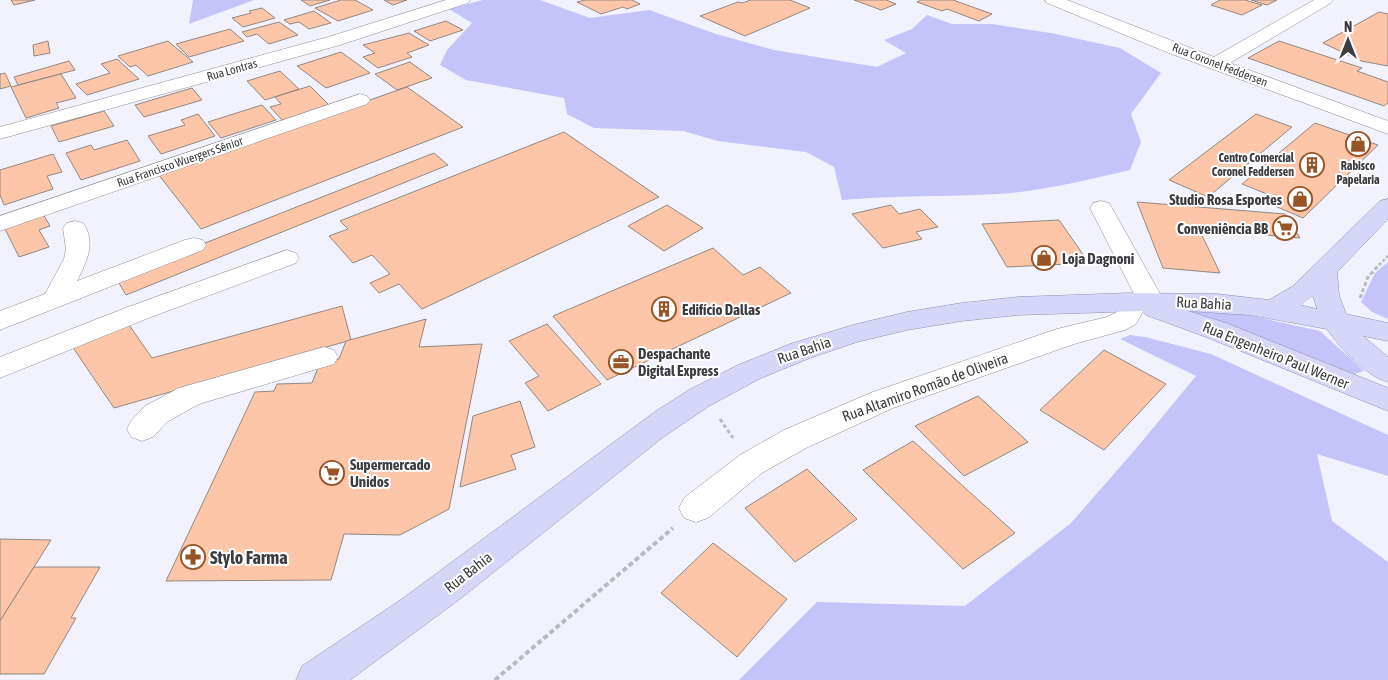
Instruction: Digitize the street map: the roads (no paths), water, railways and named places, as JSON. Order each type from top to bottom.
[{"type":"main road","points":[[1275,309],[1302,292],[1388,206]]},
{"type":"main road","points":[[1324,268],[1327,298],[1335,321],[1350,341],[1388,372]]},
{"type":"main road","name":"Rua Bahia","points":[[316,680],[365,649],[428,604],[652,429],[699,398],[743,374],[784,356],[832,340],[871,328],[916,319],[1021,305],[1082,301],[1194,302],[1275,309],[1388,332]]},
{"type":"main road","name":"Rua Engenheiro Paul Werner","points":[[1143,301],[1388,400]]},
{"type":"street","name":"Rua Lontras","points":[[0,133],[324,44],[462,0]]},
{"type":"street","name":"Rua Coronel Feddersen","points":[[1053,0],[1215,64],[1388,128]]},
{"type":"street","points":[[1215,64],[1325,0]]},
{"type":"street","name":"Rua Francisco Wuergers Sênior","points":[[0,224],[360,100]]},
{"type":"street","points":[[1101,208],[1143,301]]},
{"type":"street","points":[[55,300],[76,259],[78,249],[76,228]]},
{"type":"street","points":[[0,321],[194,245]]},
{"type":"street","points":[[0,368],[137,313],[287,258]]},
{"type":"street","name":"Rua Altamiro Romão de Oliveira","points":[[696,508],[751,464],[795,439],[883,400],[1067,336],[1115,324],[1127,318],[1143,301]]},
{"type":"street","points":[[142,429],[156,414],[189,396],[324,357]]},
{"type":"place","name":"Rabisco Papelaria","points":[[1358,144]]},
{"type":"place","name":"Centro Comercial Coronel Feddersen","points":[[1312,165]]},
{"type":"place","name":"Studio Rosa Esportes","points":[[1300,199]]},
{"type":"place","name":"Conveniência BB","points":[[1285,228]]},
{"type":"place","name":"Loja Dagnoni","points":[[1044,258]]},
{"type":"place","name":"Edifício Dallas","points":[[664,309]]},
{"type":"place","name":"Despachante Digital Express","points":[[621,362]]},
{"type":"place","name":"Supermercado Unidos","points":[[332,473]]},
{"type":"place","name":"Stylo Farma","points":[[193,557]]}]
